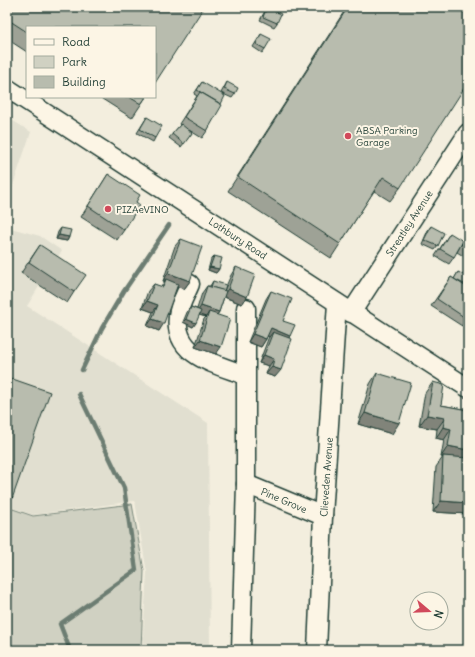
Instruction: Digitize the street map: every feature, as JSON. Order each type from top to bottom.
[{"type":"street","name":"Lothbury Road","points":[[7,88],[468,388]]},
{"type":"street","name":"Streatley Avenue","points":[[344,308],[468,133]]},
{"type":"street","points":[[190,284],[178,315],[181,338],[186,347],[202,359],[245,375]]},
{"type":"street","points":[[241,650],[246,484],[246,308]]},
{"type":"street","name":"Clieveden Avenue","points":[[317,650],[323,516],[344,308]]},
{"type":"street","name":"Pine Grove","points":[[246,484],[323,516]]},
{"type":"shaded area","points":[[7,117],[31,132],[7,203]]},
{"type":"shaded area","points":[[7,227],[40,236],[62,251],[51,267],[67,303],[40,285],[27,306],[208,423],[210,650],[142,650],[147,573],[135,501],[33,515],[7,506]]},
{"type":"green space","points":[[132,504],[144,571],[141,650],[7,650],[7,507],[33,516]]},
{"type":"building","points":[[7,7],[204,7],[156,81],[156,26],[26,26],[26,31],[7,19]]},
{"type":"building","points":[[267,7],[281,14],[277,23],[263,17]]},
{"type":"building","name":"ABSA Parking Garage","points":[[348,7],[468,7],[468,82],[400,188],[383,177],[340,244],[238,177]]},
{"type":"building","points":[[261,34],[271,39],[265,49],[256,44]]},
{"type":"building","points":[[202,82],[225,96],[221,104],[197,90]]},
{"type":"building","points":[[227,82],[238,88],[235,94],[224,89]]},
{"type":"building","points":[[200,92],[222,105],[207,131],[184,117]]},
{"type":"building","points":[[131,98],[145,98],[141,104]]},
{"type":"building","points":[[147,117],[162,126],[155,138],[140,129]]},
{"type":"building","points":[[181,124],[192,133],[184,144],[172,134]]},
{"type":"building","name":"PIZAeVINO","points":[[108,174],[140,195],[136,202],[140,205],[124,230],[88,206]]},
{"type":"building","points":[[431,226],[444,233],[438,246],[424,240]]},
{"type":"building","points":[[61,228],[71,230],[69,237],[59,235]]},
{"type":"building","points":[[450,233],[463,241],[454,257],[440,249]]},
{"type":"building","points":[[468,235],[468,248],[462,245]]},
{"type":"building","points":[[181,239],[202,247],[190,281],[168,273]]},
{"type":"building","points":[[40,245],[86,275],[74,292],[29,262]]},
{"type":"building","points":[[214,256],[222,258],[219,269],[210,267]]},
{"type":"building","points":[[236,267],[255,275],[247,297],[228,289]]},
{"type":"building","points":[[458,272],[468,277],[466,285],[454,279]]},
{"type":"building","points":[[451,277],[468,288],[467,319],[437,299]]},
{"type":"building","points":[[166,279],[178,284],[164,323],[152,319],[158,305],[147,301],[154,284],[163,287]]},
{"type":"building","points":[[213,281],[226,285],[224,291],[211,287]]},
{"type":"building","points":[[207,286],[226,291],[219,312],[201,306]]},
{"type":"building","points":[[271,291],[292,299],[283,321],[295,325],[290,336],[271,328],[266,339],[253,334]]},
{"type":"building","points":[[191,307],[201,311],[196,323],[186,319]]},
{"type":"building","points":[[209,312],[230,319],[221,347],[200,340]]},
{"type":"building","points":[[273,332],[292,339],[281,370],[272,367],[274,359],[264,355]]},
{"type":"building","points":[[377,373],[411,383],[399,423],[365,413]]},
{"type":"building","points":[[7,377],[50,392],[7,513]]},
{"type":"building","points":[[433,382],[444,385],[441,405],[468,410],[468,450],[448,446],[451,429],[443,427],[445,418],[427,415]]},
{"type":"building","points":[[443,456],[468,458],[468,503],[441,501]]},
{"type":"waterway","points":[[82,370],[102,328],[124,291],[169,225]]},
{"type":"waterway","points":[[70,650],[60,624],[136,570],[124,488],[79,394]]},
{"type":"place","name":"ABSA Parking Garage","points":[[348,136]]},
{"type":"place","name":"PIZAeVINO","points":[[108,209]]}]
